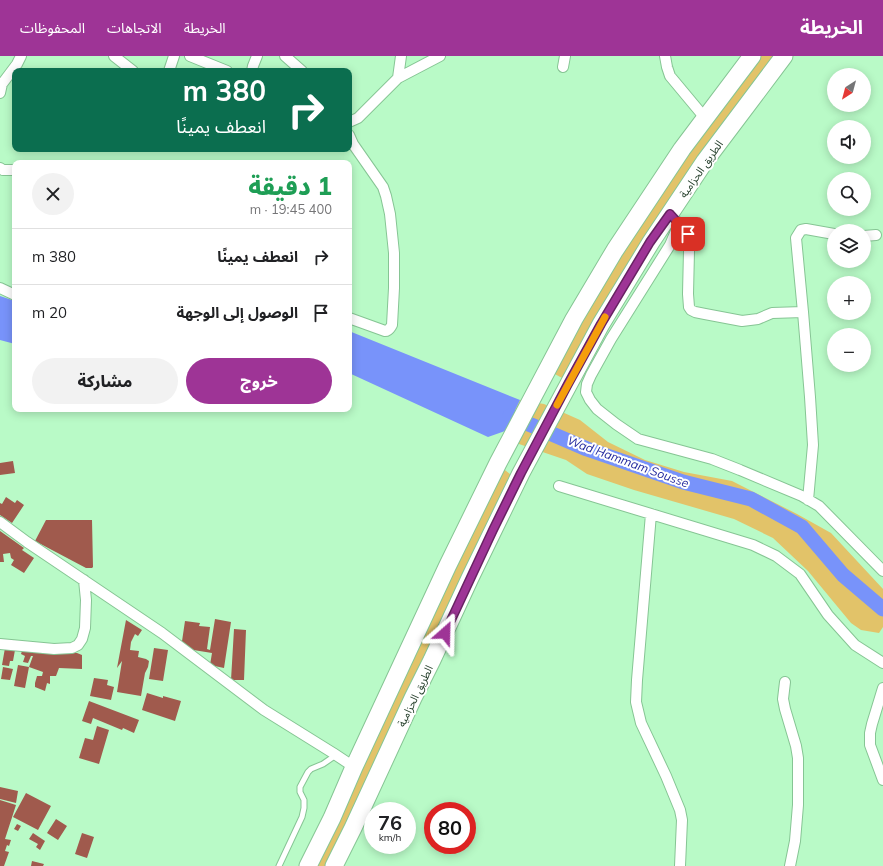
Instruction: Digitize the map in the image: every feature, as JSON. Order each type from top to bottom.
[{"type":"highway","points":[[308,866],[332,818],[354,767],[447,567],[498,463],[574,319],[615,250],[682,149],[752,56]]},
{"type":"highway","name":"الطريق الحزامية","points":[[334,866],[521,473],[601,324],[650,242],[675,219],[705,161],[784,56]]},
{"type":"street","points":[[14,68],[21,56]]},
{"type":"street","points":[[114,56],[129,68]]},
{"type":"street","points":[[170,68],[174,56]]},
{"type":"street","points":[[190,56],[220,68]]},
{"type":"street","points":[[253,68],[257,56]]},
{"type":"street","points":[[398,78],[401,56]]},
{"type":"street","points":[[352,121],[358,118],[398,78],[440,56]]},
{"type":"street","points":[[563,67],[565,56]]},
{"type":"street","points":[[665,56],[670,76],[705,118]]},
{"type":"street","points":[[291,58],[299,68]]},
{"type":"street","points":[[1,87],[12,71]]},
{"type":"street","points":[[352,142],[383,187],[390,214],[394,253],[392,325],[385,331],[352,319]]},
{"type":"street","points":[[0,168],[3,170],[12,170]]},
{"type":"street","points":[[803,312],[772,313],[758,319],[742,321],[691,310],[689,307],[688,294],[689,251],[687,227],[675,219],[670,245],[611,339],[594,369],[587,384],[586,392],[597,409],[638,439],[712,459],[802,496],[819,506],[883,571]]},
{"type":"street","points":[[808,500],[813,445],[796,238],[801,230],[806,229],[827,233]]},
{"type":"street","points":[[871,235],[876,235]]},
{"type":"street","points":[[0,288],[12,294]]},
{"type":"street","points":[[559,486],[753,545],[776,556],[800,574],[828,615],[855,645],[883,663]]},
{"type":"street","points":[[651,514],[636,680],[636,702],[641,723],[680,810],[682,820],[680,866]]},
{"type":"street","points":[[0,522],[27,542],[162,633],[264,710],[354,767]]},
{"type":"street","points":[[0,644],[54,649],[72,648],[78,645],[82,639],[85,628],[86,600],[84,580]]},
{"type":"street","points":[[785,682],[783,699],[784,709],[796,746],[798,758],[798,805],[795,841],[790,866]]},
{"type":"street","points":[[883,688],[872,724],[870,745],[883,780]]},
{"type":"lane","points":[[279,866],[302,817],[304,800],[300,792],[300,787],[311,769],[323,764],[336,755]]},
{"type":"shaded area","points":[[758,56],[778,56],[564,379],[551,372],[585,312],[691,146]]},
{"type":"shaded area","points":[[520,400],[544,404],[580,420],[608,442],[645,460],[684,472],[732,481],[831,533],[883,589],[883,627],[879,633],[861,630],[851,623],[808,571],[773,538],[734,519],[634,490],[587,474],[566,460],[519,444],[505,431]]},
{"type":"shaded area","points":[[501,467],[514,477],[329,866],[314,866]]},
{"type":"water","points":[[0,296],[12,300],[12,343],[0,340]]},
{"type":"water","points":[[352,332],[520,400],[505,431],[488,437],[352,374]]},
{"type":"building","points":[[13,461],[15,473],[0,475],[0,463]]},
{"type":"building","points":[[6,497],[15,503],[17,500],[24,505],[12,523],[0,515],[0,503],[2,504]]},
{"type":"building","points":[[46,520],[92,520],[92,568],[86,568],[35,541]]},
{"type":"building","points":[[0,531],[24,548],[22,550],[34,558],[24,573],[11,565],[14,560],[11,558],[10,553],[3,554],[4,562],[0,562]]},
{"type":"building","points":[[215,619],[231,622],[224,668],[210,665],[212,653],[181,648],[185,621],[200,623],[199,626],[210,627],[207,649],[210,650]]},
{"type":"building","points":[[126,620],[142,630],[138,636],[135,634],[131,642],[130,650],[139,651],[138,657],[149,661],[145,673],[141,696],[117,692],[122,661],[117,668]]},
{"type":"building","points":[[234,629],[246,630],[244,680],[231,680]]},
{"type":"building","points":[[5,648],[15,650],[13,661],[10,661],[9,666],[2,665]]},
{"type":"building","points":[[154,648],[168,650],[163,681],[149,679]]},
{"type":"building","points":[[22,651],[77,653],[82,655],[82,669],[59,668],[56,676],[50,676],[50,684],[47,683],[45,691],[35,687],[37,676],[42,676],[43,672],[29,667],[33,656],[31,656],[28,663],[23,662],[25,656],[21,654]]},
{"type":"building","points":[[18,665],[29,667],[25,688],[14,686]]},
{"type":"building","points":[[3,667],[13,669],[10,680],[1,679]]},
{"type":"building","points":[[94,678],[108,680],[107,685],[114,687],[111,700],[90,696]]},
{"type":"building","points":[[147,693],[163,698],[163,696],[181,701],[175,721],[142,710]]},
{"type":"building","points":[[89,701],[139,720],[134,733],[123,728],[122,730],[93,718],[91,724],[82,721]]},
{"type":"building","points":[[97,726],[109,730],[99,764],[79,758],[85,738],[93,740]]},
{"type":"building","points":[[0,787],[18,791],[16,803],[0,799]]},
{"type":"building","points":[[26,793],[51,806],[38,830],[13,817]]},
{"type":"building","points":[[0,800],[16,805],[5,839],[11,840],[5,851],[9,852],[4,866],[0,866]]},
{"type":"building","points":[[56,819],[67,826],[58,840],[47,833]]},
{"type":"building","points":[[17,824],[21,826],[18,831],[14,829]]},
{"type":"building","points":[[33,833],[45,841],[40,850],[36,847],[38,844],[29,839]]},
{"type":"building","points":[[82,833],[94,837],[87,858],[75,854]]},
{"type":"building","points":[[32,861],[44,864],[43,866],[31,866]]},
{"type":"waterway","name":"Wad Hammam Sousse","points":[[510,416],[587,449],[683,482],[751,499],[802,527],[843,575],[883,609]]},
{"type":"slow traffic","points":[[557,405],[605,317]]},
{"type":"route","points":[[445,633],[521,473],[601,324],[650,242],[670,214],[679,224],[687,227],[688,234]]}]
